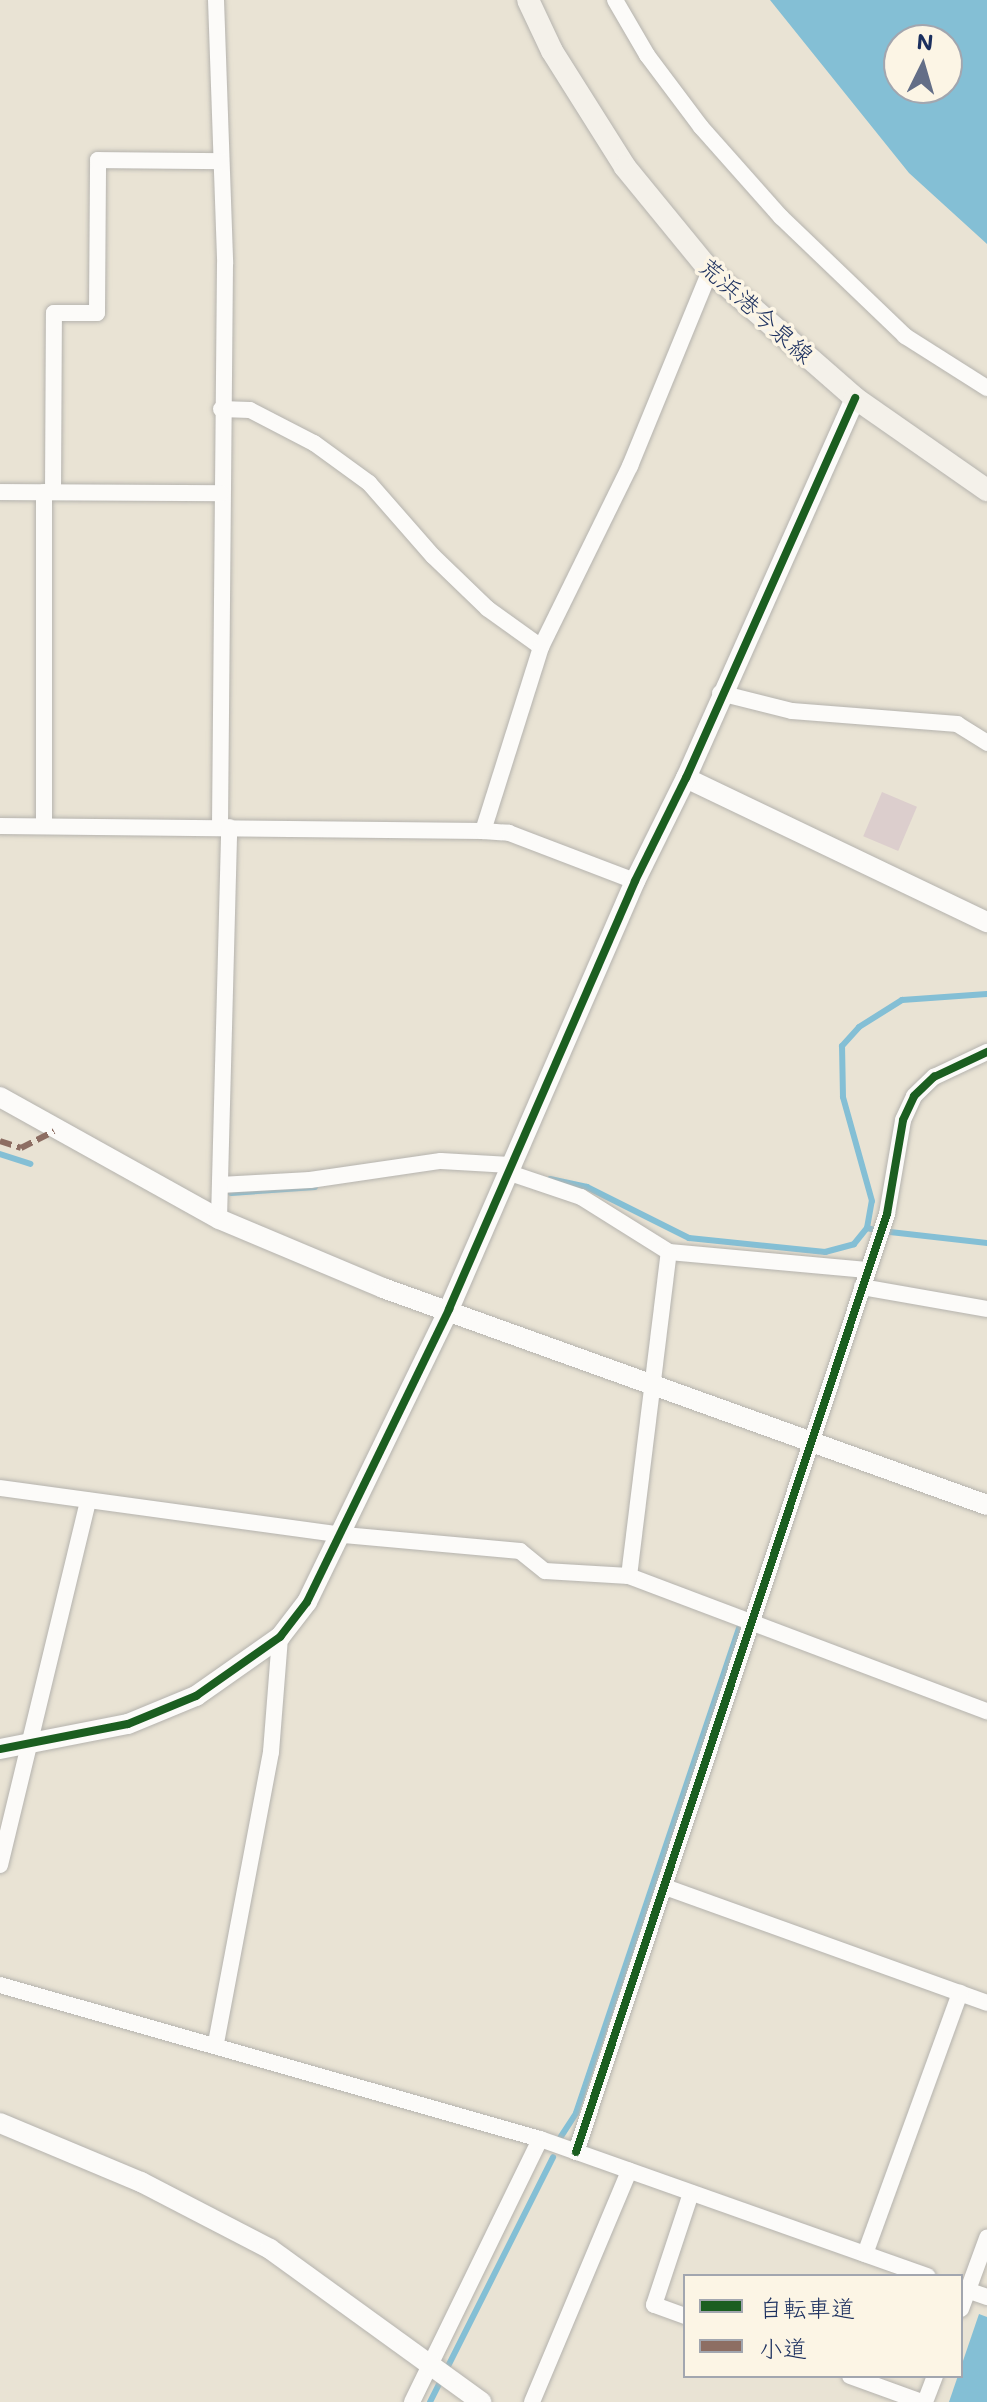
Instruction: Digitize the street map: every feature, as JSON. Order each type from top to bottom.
[{"type":"main road","name":"荒浜港今泉線","points":[[528,0],[552,51],[625,167],[710,271],[855,398],[987,490]]},
{"type":"street","points":[[216,0],[221,161],[228,1185],[219,1219]]},
{"type":"street","points":[[615,0],[647,55],[701,127],[781,217],[905,336],[987,388]]},
{"type":"street","points":[[44,826],[48,492],[54,313],[97,313],[98,160],[221,161]]},
{"type":"street","points":[[483,831],[541,647],[630,466],[710,271]]},
{"type":"street","points":[[0,1749],[28,1746],[128,1724],[196,1696],[280,1637],[307,1602],[344,1535],[449,1309],[635,881],[686,778],[720,693],[855,398]]},
{"type":"street","points":[[221,409],[250,410],[314,443],[369,483],[433,556],[488,609],[541,647]]},
{"type":"street","points":[[0,492],[221,493]]},
{"type":"street","points":[[720,693],[792,711],[957,724],[987,743]]},
{"type":"street","points":[[686,778],[987,922]]},
{"type":"street","points":[[0,826],[509,833],[635,881]]},
{"type":"street","points":[[576,2152],[755,1619],[809,1440],[887,1214],[903,1120],[914,1096],[934,1077],[987,1052]]},
{"type":"street","points":[[0,1097],[219,1219],[383,1288],[449,1309],[987,1505]]},
{"type":"street","points":[[228,1185],[441,1161],[508,1168],[581,1197],[669,1252],[867,1270]]},
{"type":"street","points":[[629,1576],[669,1252]]},
{"type":"street","points":[[862,1287],[987,1309]]},
{"type":"street","points":[[0,1488],[344,1535],[520,1551],[545,1571],[629,1576],[755,1619],[987,1711]]},
{"type":"street","points":[[0,1865],[88,1500]]},
{"type":"street","points":[[216,2043],[271,1752],[280,1637]]},
{"type":"street","points":[[665,1887],[987,2003]]},
{"type":"street","points":[[0,1985],[216,2043],[540,2139],[921,2274]]},
{"type":"street","points":[[865,2254],[960,1993]]},
{"type":"street","points":[[0,2123],[141,2182],[270,2249],[481,2402]]},
{"type":"street","points":[[412,2402],[434,2366],[540,2139]]},
{"type":"street","points":[[532,2402],[629,2171]]},
{"type":"street","points":[[683,2315],[654,2305],[691,2193]]},
{"type":"street","points":[[987,2238],[965,2289],[987,2297]]},
{"type":"street","points":[[856,2378],[924,2402],[934,2378]]},
{"type":"shaded area","points":[[882,792],[917,807],[898,851],[863,836]]},
{"type":"water","points":[[770,0],[987,0],[987,244],[909,173]]},
{"type":"water","points":[[979,2314],[987,2317],[987,2402],[949,2402],[957,2378],[963,2378],[963,2361]]},
{"type":"waterway","points":[[867,1228],[872,1201],[843,1097],[842,1046],[859,1027],[902,1000],[987,994]]},
{"type":"waterway","points":[[0,1154],[30,1164]]},
{"type":"waterway","points":[[550,1179],[587,1187],[689,1238],[825,1252],[854,1244],[867,1228],[875,1230]]},
{"type":"waterway","points":[[231,1193],[315,1187]]},
{"type":"waterway","points":[[890,1232],[987,1243]]},
{"type":"waterway","points":[[560,2138],[576,2113],[740,1625]]},
{"type":"waterway","points":[[430,2402],[553,2157]]},
{"type":"marked path","points":[[0,1141],[21,1148],[54,1131]]},
{"type":"cycle path","points":[[0,1749],[128,1724],[196,1696],[280,1637],[307,1602],[449,1309],[635,881],[686,778],[855,398]]},
{"type":"cycle path","points":[[576,2152],[887,1214],[903,1120],[914,1096],[934,1077],[987,1052]]}]
